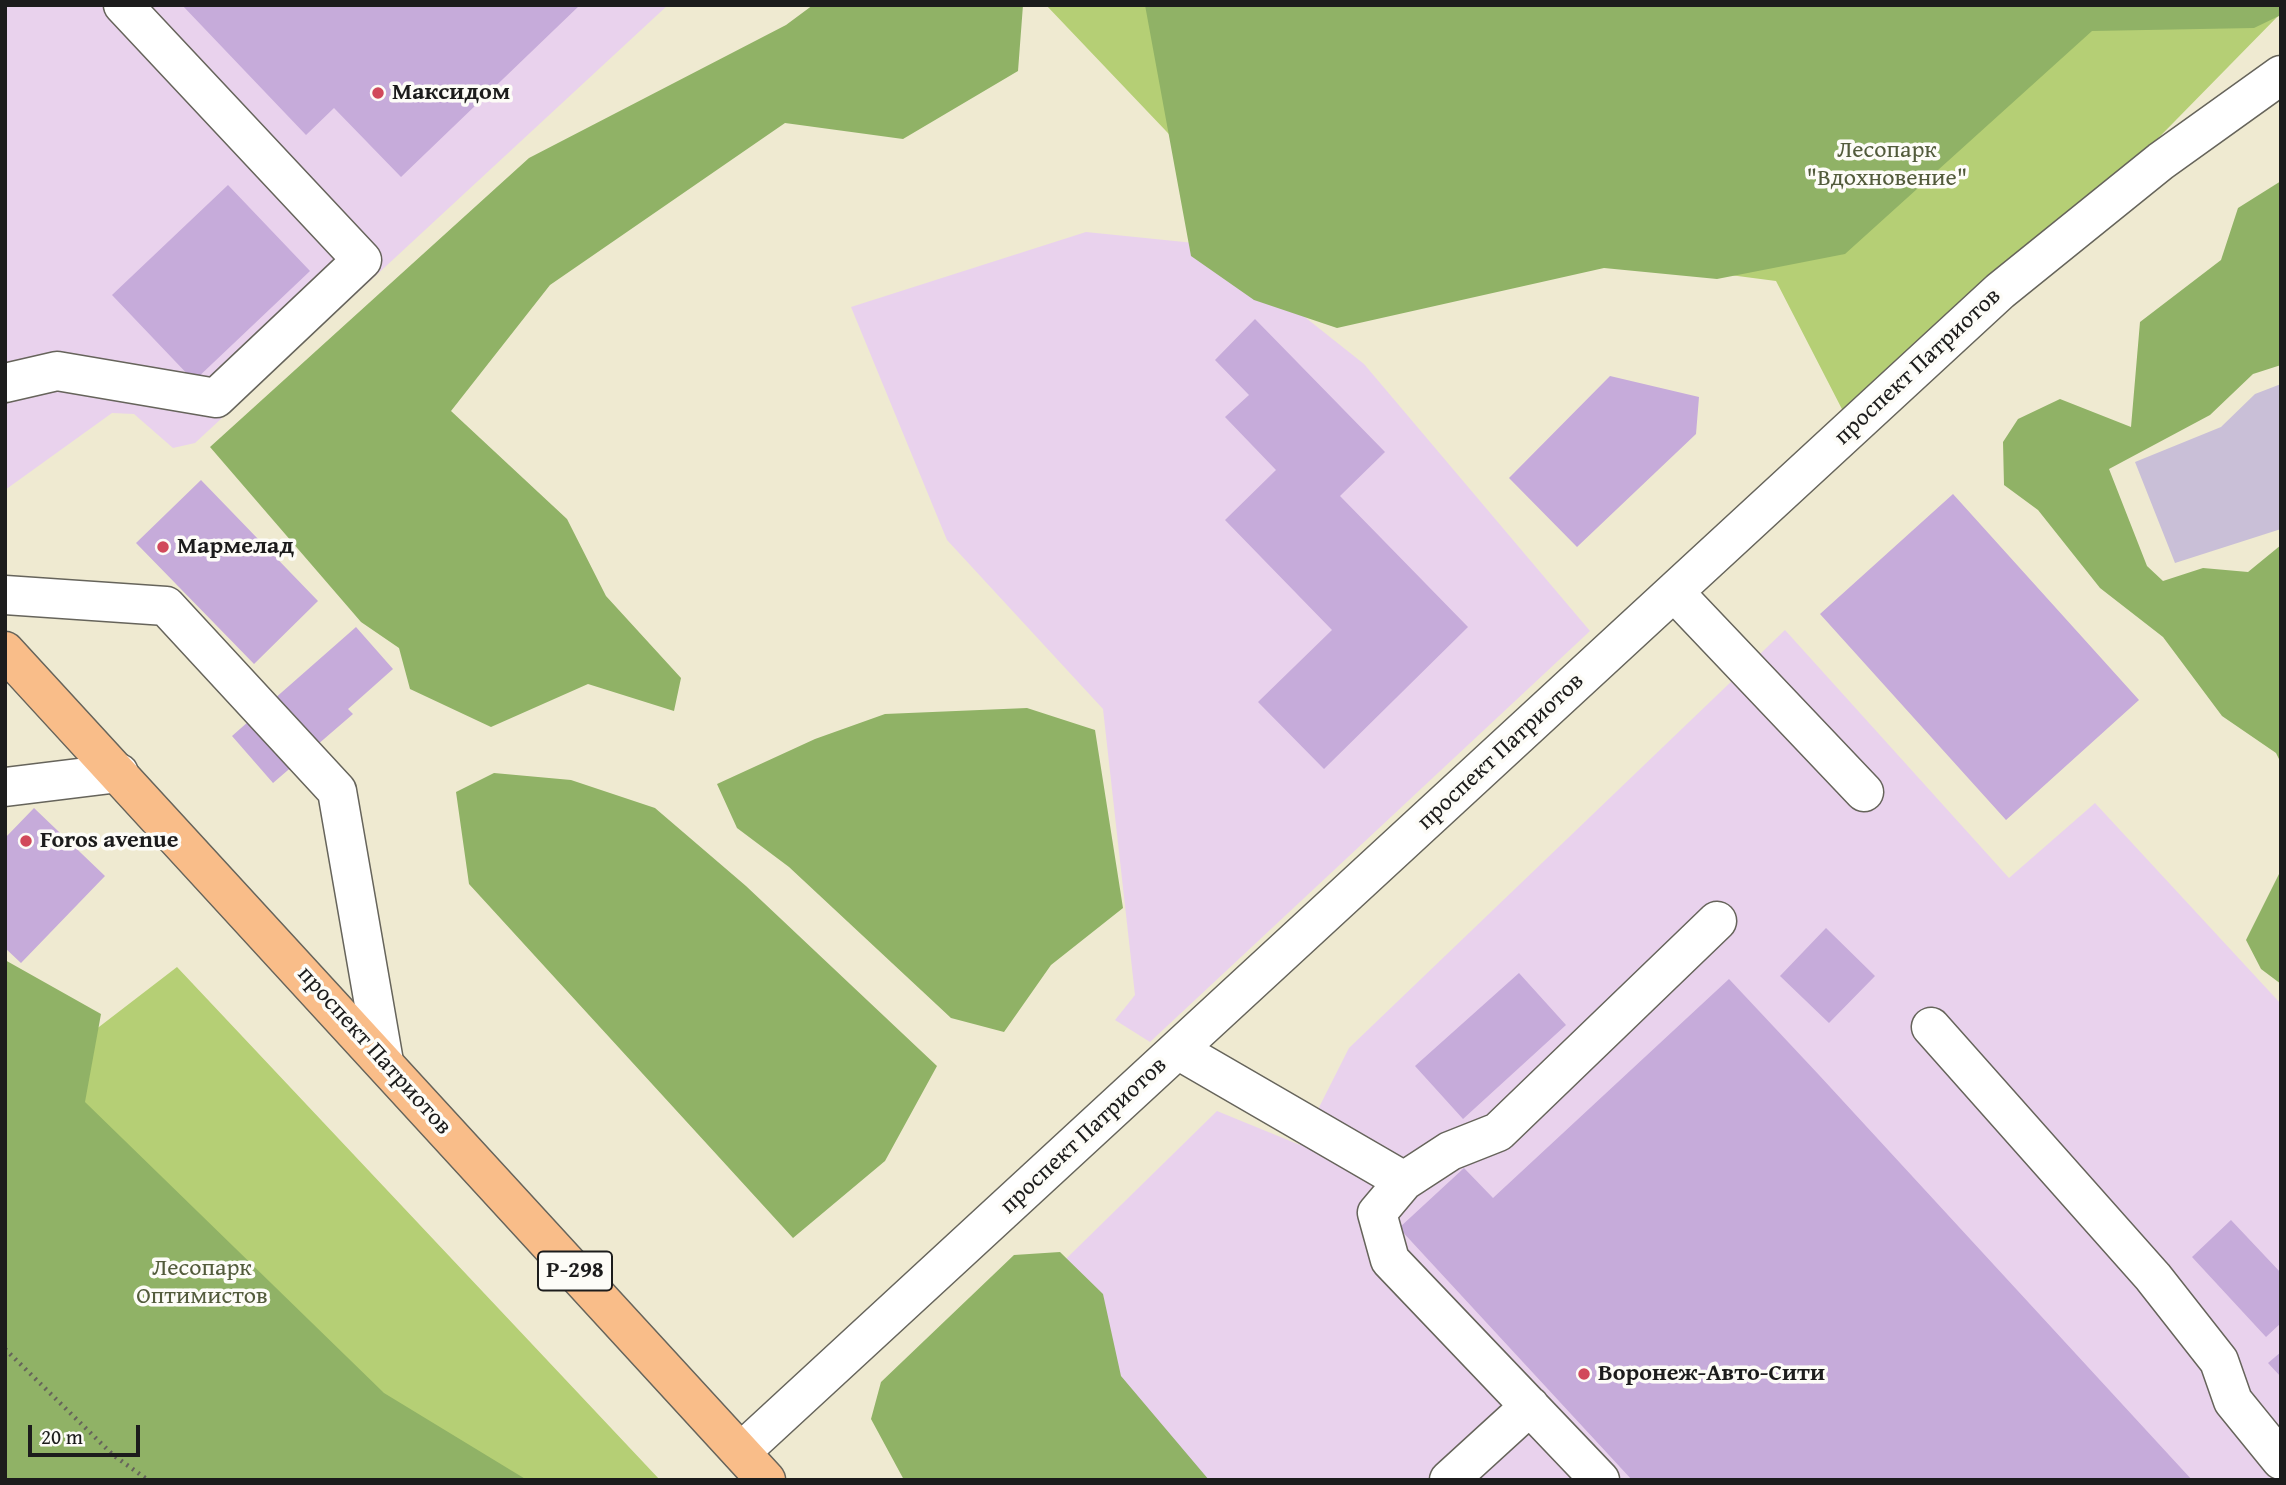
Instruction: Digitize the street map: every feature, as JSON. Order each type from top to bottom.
[{"type":"highway","name":"проспект Патриотов","points":[[5,651],[766,1480]]},
{"type":"street","points":[[5,383],[57,371],[216,398],[362,260],[123,5]]},
{"type":"street","name":"проспект Патриотов","points":[[741,1452],[2000,291],[2161,162],[2281,75]]},
{"type":"street","points":[[1674,592],[1864,792]]},
{"type":"street","points":[[5,595],[166,606],[337,790],[384,1062]]},
{"type":"street","points":[[5,787],[119,773]]},
{"type":"street","points":[[1600,1480],[1390,1260],[1377,1213],[1404,1181],[1450,1151],[1498,1132],[1717,921]]},
{"type":"street","points":[[1931,1027],[2153,1277],[2219,1361],[2233,1401],[2281,1460]]},
{"type":"street","points":[[1178,1050],[1404,1181]]},
{"type":"street","points":[[1449,1480],[1530,1406]]},
{"type":"path","points":[[5,1349],[113,1455],[148,1480]]},
{"type":"shaded area","points":[[5,5],[668,5],[195,443],[173,448],[134,414],[112,413],[5,490]]},
{"type":"shaded area","points":[[1086,232],[1214,245],[1364,364],[1590,631],[1150,1042],[1115,1020],[1135,995],[1103,709],[947,540],[851,307]]},
{"type":"shaded area","points":[[2281,384],[2281,529],[2175,563],[2135,462],[2221,427],[2255,394]]},
{"type":"shaded area","points":[[1785,630],[2009,878],[2095,803],[2281,1004],[2281,1480],[1138,1480],[1026,1298],[1217,1111],[1300,1145],[1349,1048]]},
{"type":"green space","points":[[813,5],[1023,5],[1018,71],[903,139],[785,123],[550,285],[451,411],[567,519],[606,596],[681,678],[674,711],[588,684],[491,727],[410,689],[399,648],[361,622],[210,447],[529,158],[786,25]]},
{"type":"green space","name":"Лесопарк \"Вдохновение\"","points":[[1046,5],[2281,5],[2281,13],[2122,175],[1844,413],[1776,281],[1599,258],[1346,320]]},
{"type":"green space","name":"Лесопарк \"Вдохновение\"","points":[[1145,5],[2281,5],[2281,15],[2254,28],[2092,31],[1845,254],[1717,279],[1604,268],[1337,328],[1254,300],[1191,256]]},
{"type":"green space","points":[[2281,181],[2281,365],[2253,374],[2210,415],[2109,469],[2147,566],[2163,581],[2203,568],[2248,572],[2281,545],[2281,763],[2276,753],[2222,716],[2163,637],[2100,588],[2038,510],[2004,485],[2003,442],[2018,419],[2060,399],[2131,427],[2140,322],[2221,260],[2238,208]]},
{"type":"green space","points":[[1027,708],[1095,730],[1123,908],[1051,965],[1004,1032],[951,1018],[789,867],[737,828],[717,784],[815,739],[885,714]]},
{"type":"green space","points":[[494,773],[571,780],[655,808],[746,886],[937,1066],[885,1161],[793,1238],[469,884],[456,792]]},
{"type":"green space","points":[[2281,870],[2281,984],[2261,969],[2246,940]]},
{"type":"green space","points":[[5,960],[101,1014],[85,1102],[384,1393],[527,1480],[5,1480]]},
{"type":"green space","name":"Лесопарк Оптимистов","points":[[177,967],[660,1480],[5,1480],[5,1031],[43,1070]]},
{"type":"green space","points":[[1060,1252],[1103,1294],[1121,1376],[1209,1480],[904,1480],[871,1419],[881,1382],[1014,1255]]},
{"type":"building","name":"Максидом","points":[[182,5],[580,5],[401,177],[334,108],[306,135]]},
{"type":"building","points":[[228,185],[310,271],[194,381],[112,295]]},
{"type":"building","points":[[1255,319],[1385,452],[1340,496],[1468,627],[1324,769],[1258,702],[1332,630],[1225,520],[1276,470],[1225,417],[1249,395],[1215,360]]},
{"type":"building","points":[[1610,376],[1699,397],[1696,434],[1577,547],[1509,478]]},
{"type":"building","points":[[201,480],[318,601],[254,664],[136,543]]},
{"type":"building","points":[[1953,494],[2139,700],[2006,820],[1820,614]]},
{"type":"building","points":[[356,627],[393,669],[348,709],[353,714],[273,783],[232,736]]},
{"type":"building","points":[[34,808],[105,876],[21,963],[5,948],[5,838]]},
{"type":"building","points":[[1826,928],[1875,976],[1829,1023],[1780,976]]},
{"type":"building","points":[[1519,973],[1566,1025],[1463,1119],[1415,1066]]},
{"type":"building","points":[[1729,979],[2192,1480],[1632,1480],[1399,1228],[1464,1168],[1493,1198]]},
{"type":"building","points":[[2231,1220],[2281,1273],[2281,1323],[2266,1337],[2192,1257]]},
{"type":"building","points":[[2281,1352],[2281,1377],[2268,1363]]},
{"type":"place","name":"Максидом","points":[[378,93]]},
{"type":"place","name":"Мармелад","points":[[163,547]]},
{"type":"place","name":"Foros avenue","points":[[26,841]]},
{"type":"place","name":"Воронеж-Авто-Сити","points":[[1584,1374]]}]
